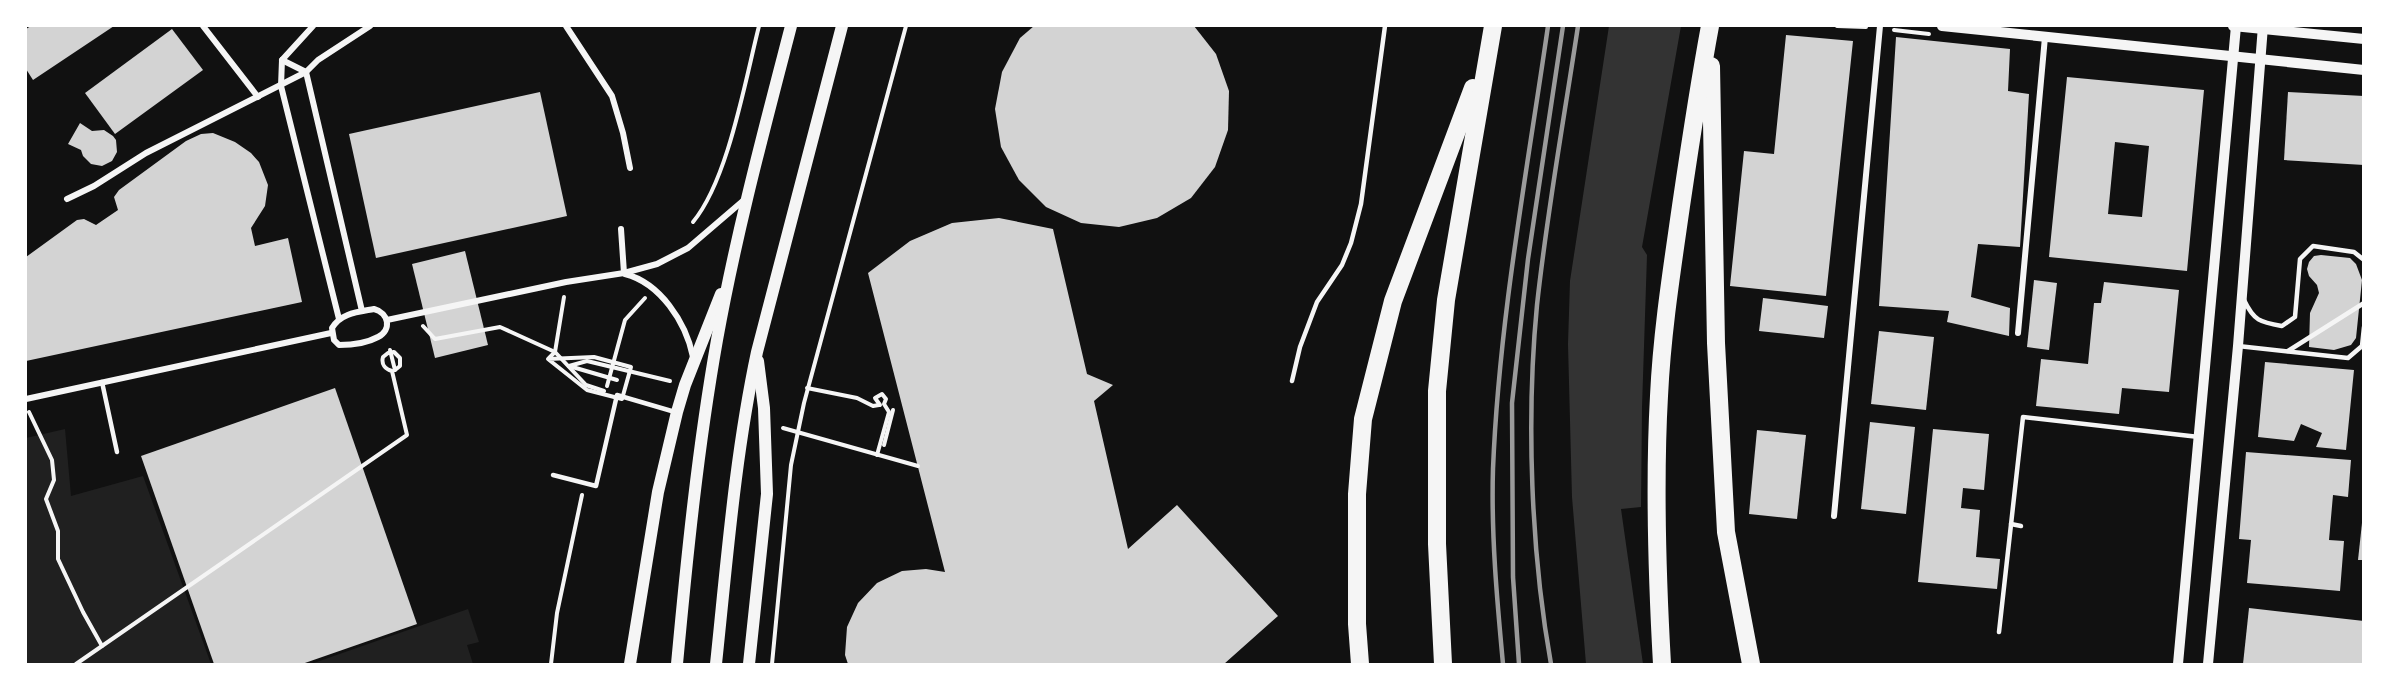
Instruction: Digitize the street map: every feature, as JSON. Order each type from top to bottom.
[{"type":"highway","points":[[1443,664],[1437,544],[1437,391],[1446,300],[1493,26]]},
{"type":"highway","points":[[1662,664],[1656,479],[1661,359],[1674,256],[1710,27]]},
{"type":"highway","points":[[1710,27],[1716,343],[1726,532],[1751,664]]},
{"type":"highway","points":[[1360,664],[1357,624],[1357,494],[1363,419],[1393,301],[1490,45]]},
{"type":"main road","points":[[677,664],[700,452],[717,340],[747,197],[791,26]]},
{"type":"main road","points":[[716,664],[746,401],[842,26]]},
{"type":"main road","points":[[630,664],[658,492],[678,412],[694,360],[732,267]]},
{"type":"main road","points":[[749,664],[766,494],[764,408],[757,352]]},
{"type":"street","points":[[203,26],[258,97]]},
{"type":"street","points":[[313,26],[282,60],[281,86],[339,319]]},
{"type":"street","points":[[67,199],[94,186],[146,153],[306,72],[318,60],[370,26]]},
{"type":"street","points":[[566,26],[612,96],[630,168]]},
{"type":"street","points":[[1834,516],[1880,26]]},
{"type":"street","points":[[1942,26],[2364,70]]},
{"type":"street","points":[[2178,664],[2235,26],[2263,27],[2364,39]]},
{"type":"street","points":[[2208,664],[2238,346],[2263,27]]},
{"type":"street","points":[[2018,333],[2045,37]]},
{"type":"street","points":[[282,60],[306,72]]},
{"type":"street","points":[[306,72],[362,311]]},
{"type":"street","points":[[387,320],[566,282],[624,273],[657,264],[688,248],[747,197]]},
{"type":"street","points":[[621,229],[624,273]]},
{"type":"street","points":[[624,273],[645,282],[667,304],[686,334],[694,360]]},
{"type":"street","points":[[362,311],[381,311],[387,320],[384,333],[376,338],[349,345],[339,345],[332,333],[332,327],[339,319],[362,311]]},
{"type":"street","points":[[26,399],[332,333]]},
{"type":"lane","points":[[1292,381],[1300,347],[1317,302],[1342,265],[1351,243],[1360,204],[1385,26]]},
{"type":"lane","points":[[2241,294],[2251,314],[2260,322],[2282,326],[2295,316],[2300,259],[2313,246],[2354,252],[2364,260]]},
{"type":"lane","points":[[2288,351],[2364,303]]},
{"type":"lane","points":[[2238,346],[2348,358],[2362,346],[2364,327]]},
{"type":"lane","points":[[102,382],[117,452]]},
{"type":"lane","points":[[553,475],[596,486],[617,395],[678,412]]},
{"type":"lane","points":[[1999,632],[2023,417],[2199,437]]},
{"type":"lane","points":[[2011,524],[2021,526]]},
{"type":"path","points":[[685,231],[699,214],[725,159],[759,26]]},
{"type":"path","points":[[772,664],[791,465],[807,388],[906,26]]},
{"type":"path","points":[[549,359],[555,352],[566,282]]},
{"type":"path","points":[[412,315],[435,339],[500,327],[555,352],[586,385],[617,395]]},
{"type":"path","points":[[76,664],[407,435],[392,370],[386,368],[383,363],[383,357],[388,353],[394,352],[400,358],[401,364],[395,370]]},
{"type":"path","points":[[594,357],[631,367],[622,399],[587,390],[549,359],[594,357]]},
{"type":"path","points":[[569,366],[587,361],[685,385]]},
{"type":"path","points":[[569,366],[626,382]]},
{"type":"path","points":[[807,388],[858,398],[873,406],[880,405],[875,398],[882,394],[886,399],[884,404],[891,411]]},
{"type":"path","points":[[26,399],[29,416],[52,460],[54,480],[46,499],[58,531],[58,559],[102,646]]},
{"type":"path","points":[[884,445],[891,411]]},
{"type":"path","points":[[877,454],[891,411]]},
{"type":"shaded area","points":[[1609,26],[1681,26],[1642,247],[1647,255],[1641,507],[1621,509],[1643,664],[1586,664],[1572,497],[1568,344],[1570,281]]},
{"type":"shaded area","points":[[65,429],[71,496],[143,476],[211,664],[26,664],[26,438]]},
{"type":"shaded area","points":[[468,609],[479,642],[467,645],[473,664],[311,664]]},
{"type":"building","points":[[31,26],[114,26],[33,80],[26,69],[26,29]]},
{"type":"building","points":[[1034,26],[1194,26],[1216,54],[1229,91],[1228,130],[1215,167],[1191,198],[1157,218],[1119,227],[1081,223],[1046,207],[1019,180],[1001,147],[995,109],[1002,72],[1020,38]]},
{"type":"building","points":[[172,29],[203,70],[115,134],[85,93]]},
{"type":"building","points":[[1786,35],[1853,41],[1826,296],[1730,286],[1744,151],[1774,154]]},
{"type":"building","points":[[1896,37],[2010,49],[2008,91],[2029,94],[2020,247],[1978,244],[1971,297],[2010,308],[2009,336],[1947,322],[1949,311],[1879,306]]},
{"type":"building","points":[[2067,77],[2204,90],[2187,271],[2049,257]],"holes":[[[2115,142],[2149,146],[2142,217],[2108,214]]]},
{"type":"building","points":[[540,92],[567,216],[376,258],[349,134]]},
{"type":"building","points":[[2288,92],[2364,96],[2364,165],[2284,160]]},
{"type":"building","points":[[80,123],[92,131],[104,130],[113,136],[116,140],[117,152],[112,161],[102,166],[91,164],[83,156],[81,150],[68,144]]},
{"type":"building","points":[[213,133],[235,142],[259,162],[268,185],[265,206],[251,228],[255,246],[288,238],[302,302],[26,361],[26,257],[77,220],[84,219],[96,225],[118,210],[114,197],[119,190],[186,141],[201,134]]},
{"type":"building","points":[[999,218],[1053,229],[1087,374],[1113,385],[1094,401],[1128,549],[1177,505],[1278,616],[1224,664],[848,664],[845,655],[847,627],[858,603],[877,583],[902,571],[926,569],[945,572],[868,273],[910,241],[952,223]]},
{"type":"building","points":[[465,251],[488,345],[435,358],[412,264]]},
{"type":"building","points":[[2314,256],[2350,258],[2356,264],[2362,280],[2356,338],[2351,345],[2334,350],[2309,347],[2310,313],[2319,293],[2307,269]]},
{"type":"building","points":[[2034,280],[2057,283],[2049,350],[2027,347]]},
{"type":"building","points":[[2104,282],[2179,290],[2169,392],[2122,388],[2119,414],[2036,406],[2041,359],[2088,364],[2094,303],[2101,303]]},
{"type":"building","points":[[1763,298],[1828,306],[1824,338],[1759,331]]},
{"type":"building","points":[[1879,331],[1934,337],[1926,410],[1871,404]]},
{"type":"building","points":[[2265,362],[2354,370],[2346,450],[2316,447],[2322,433],[2301,424],[2294,441],[2258,437]]},
{"type":"building","points":[[335,388],[417,624],[302,664],[214,664],[141,456]]},
{"type":"building","points":[[1870,422],[1915,427],[1906,514],[1861,509]]},
{"type":"building","points":[[1933,429],[1989,434],[1984,490],[1963,488],[1961,508],[1980,510],[1976,557],[2000,559],[1997,589],[1918,582]]},
{"type":"building","points":[[1757,430],[1806,435],[1797,519],[1749,514]]},
{"type":"building","points":[[2246,452],[2351,460],[2348,497],[2333,495],[2329,540],[2344,541],[2340,591],[2247,583],[2251,540],[2239,539]]},
{"type":"building","points":[[2362,523],[2364,523],[2364,560],[2358,560]]},
{"type":"building","points":[[2249,608],[2364,621],[2364,664],[2243,664]]},
{"type":"railway","points":[[1503,664],[1493,518],[1496,413],[1515,246],[1548,26]]},
{"type":"railway","points":[[1519,664],[1513,577],[1512,403],[1528,259],[1563,26]]},
{"type":"railway","points":[[1551,664],[1535,532],[1532,486],[1532,394],[1537,305],[1578,26]]}]
